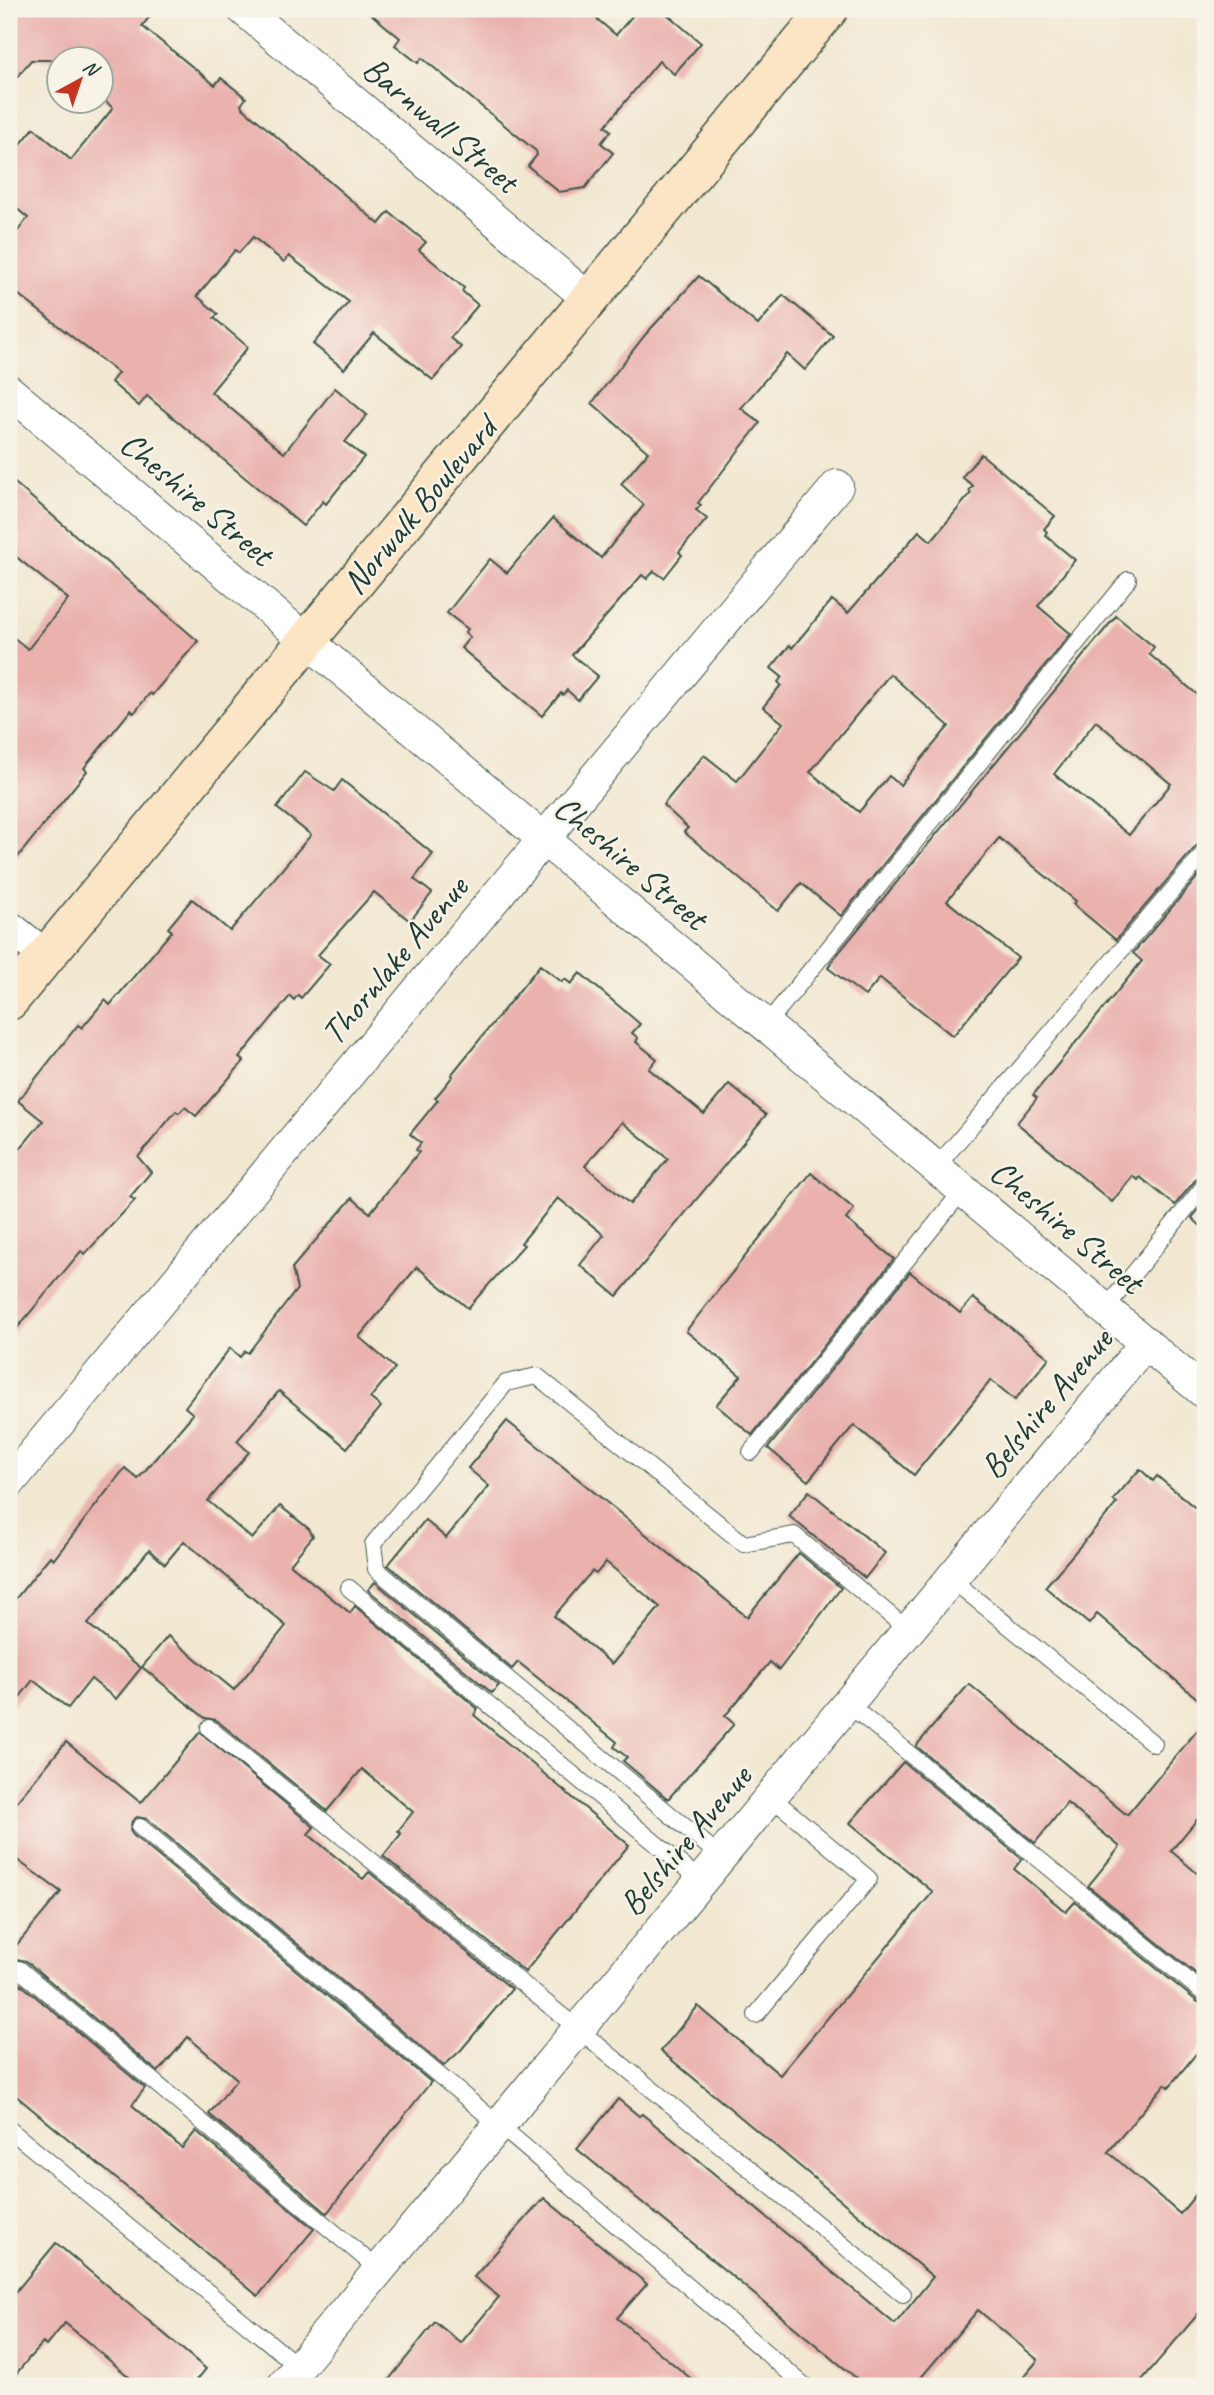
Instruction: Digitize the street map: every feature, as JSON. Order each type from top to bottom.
[{"type":"street","name":"Barnwall Street","points":[[243,9],[589,299]]},
{"type":"street","name":"Norwalk Boulevard","points":[[9,1001],[829,9]]},
{"type":"street","name":"Cheshire Street","points":[[9,391],[1205,1392]]},
{"type":"street","name":"Thornlake Avenue","points":[[9,1483],[837,486]]},
{"type":"street","points":[[9,927],[46,956]]},
{"type":"street","name":"Belshire Avenue","points":[[296,2378],[379,2270],[1146,1343]]},
{"type":"lane","points":[[766,1025],[1128,580]]},
{"type":"lane","points":[[937,1166],[1205,852]]},
{"type":"lane","points":[[1105,1308],[1205,1185]]},
{"type":"lane","points":[[751,1452],[963,1190]]},
{"type":"lane","points":[[721,1857],[376,1569],[373,1544],[506,1383],[537,1376],[744,1544],[794,1535],[908,1630]]},
{"type":"lane","points":[[951,1579],[1154,1744]]},
{"type":"lane","points":[[349,1588],[701,1881]]},
{"type":"lane","points":[[848,1704],[1205,1994]]},
{"type":"lane","points":[[209,1728],[903,2294]]},
{"type":"lane","points":[[756,2015],[869,1879],[771,1797]]},
{"type":"lane","points":[[140,1827],[499,2125],[805,2386]]},
{"type":"lane","points":[[19,1969],[379,2270]]},
{"type":"lane","points":[[9,2129],[296,2378]]},
{"type":"building","points":[[9,9],[156,9],[142,26],[215,85],[221,78],[246,98],[241,105],[243,108],[379,224],[389,212],[426,242],[419,250],[464,288],[462,291],[478,305],[450,338],[461,347],[433,380],[374,333],[344,369],[313,344],[349,302],[289,256],[284,262],[253,237],[239,253],[235,250],[197,296],[218,314],[214,318],[248,347],[211,392],[284,453],[335,388],[367,415],[345,442],[364,457],[326,504],[323,501],[303,526],[147,396],[139,406],[111,382],[118,373],[9,287],[9,242],[28,218],[9,202],[9,158],[34,128],[71,160],[107,116],[116,116],[116,46],[46,46],[46,60],[31,60],[9,87]]},
{"type":"building","points":[[365,9],[585,9],[616,35],[638,9],[661,9],[701,43],[674,74],[659,61],[605,126],[611,131],[601,143],[613,153],[585,188],[559,192],[528,166],[537,155],[536,151],[422,58],[418,63],[395,45],[400,38]]},
{"type":"building","points":[[699,276],[758,325],[783,295],[833,336],[805,370],[787,354],[741,408],[760,423],[698,503],[701,505],[696,510],[707,519],[679,552],[682,555],[664,578],[654,571],[647,579],[642,575],[572,655],[598,676],[578,700],[567,690],[563,695],[561,693],[542,716],[461,648],[470,637],[465,632],[468,629],[447,613],[490,559],[507,573],[553,518],[601,558],[644,505],[621,484],[648,452],[592,403],[645,335]]},
{"type":"building","points":[[981,454],[1055,516],[1044,529],[1047,532],[1045,535],[1075,560],[1038,606],[1071,634],[841,916],[801,883],[778,911],[684,832],[688,828],[663,805],[704,755],[737,781],[783,723],[763,707],[781,685],[778,682],[782,677],[771,668],[790,645],[792,648],[832,600],[848,613],[919,531],[931,541],[971,493],[969,491],[973,486],[962,477]],"holes":[[[890,674],[949,726],[900,785],[889,776],[859,812],[810,772]]]},
{"type":"building","points":[[9,478],[198,641],[152,695],[150,693],[134,713],[131,710],[84,768],[87,771],[9,868],[9,634],[28,649],[68,599],[9,551]]},
{"type":"building","points":[[1116,616],[1154,647],[1149,654],[1205,701],[1205,842],[1197,845],[1116,940],[1073,904],[1076,901],[999,838],[947,901],[1018,958],[953,1036],[880,978],[865,996],[828,968]],"holes":[[[1096,721],[1171,784],[1129,835],[1054,774]]]},
{"type":"building","points":[[305,772],[334,791],[342,780],[433,854],[414,879],[432,893],[410,921],[374,892],[318,955],[330,964],[301,998],[298,995],[294,1000],[290,996],[239,1058],[244,1061],[196,1116],[185,1107],[179,1113],[176,1111],[138,1157],[151,1172],[130,1197],[135,1200],[85,1254],[81,1251],[9,1338],[9,1162],[43,1121],[18,1101],[78,1025],[82,1028],[105,1000],[110,1005],[172,931],[168,928],[192,899],[230,931],[311,835],[277,808]]},
{"type":"building","points":[[1205,868],[1205,1175],[1197,1178],[1175,1205],[1140,1177],[1138,1180],[1133,1176],[1112,1202],[1017,1123],[1037,1098],[1033,1095],[1142,961],[1133,953]]},
{"type":"building","points":[[540,965],[562,982],[565,979],[571,984],[580,973],[640,1024],[632,1033],[638,1038],[636,1042],[657,1059],[649,1069],[704,1114],[729,1084],[766,1115],[617,1296],[580,1265],[604,1235],[558,1198],[521,1243],[524,1245],[468,1308],[417,1267],[359,1337],[395,1368],[370,1398],[381,1407],[347,1448],[279,1391],[237,1441],[249,1452],[208,1501],[252,1539],[280,1506],[309,1529],[313,1536],[290,1564],[350,1613],[355,1606],[478,1709],[474,1715],[629,1845],[525,1972],[383,1856],[401,1834],[398,1831],[413,1812],[362,1769],[327,1811],[216,1720],[205,1718],[142,1667],[168,1636],[234,1690],[286,1626],[184,1541],[165,1564],[149,1550],[88,1624],[141,1668],[116,1699],[91,1679],[68,1708],[33,1680],[9,1711],[9,1607],[50,1556],[54,1559],[125,1468],[138,1479],[193,1414],[185,1407],[230,1348],[240,1357],[245,1351],[248,1353],[297,1289],[292,1268],[352,1198],[370,1213],[419,1152],[416,1150],[421,1143],[410,1134],[438,1100],[435,1098],[453,1076],[451,1075]],"holes":[[[622,1122],[668,1159],[630,1204],[585,1166]]]},
{"type":"building","points":[[811,1173],[854,1209],[846,1219],[894,1259],[752,1435],[716,1405],[741,1376],[686,1331]]},
{"type":"building","points":[[1205,1201],[1205,1230],[1192,1218]]},
{"type":"building","points":[[910,1272],[960,1313],[973,1298],[1049,1358],[1015,1400],[991,1380],[914,1475],[854,1425],[808,1481],[768,1448]]},
{"type":"building","points":[[507,1421],[747,1617],[799,1553],[841,1588],[779,1670],[770,1662],[725,1716],[734,1724],[668,1799],[623,1761],[627,1757],[614,1747],[617,1742],[518,1662],[512,1669],[388,1565],[425,1520],[446,1538],[489,1486],[468,1468]],"holes":[[[606,1562],[660,1607],[612,1664],[554,1616],[592,1571],[596,1574]]]},
{"type":"building","points":[[1140,1469],[1153,1481],[1157,1476],[1205,1516],[1205,1705],[1097,1614],[1089,1624],[1045,1587],[1117,1503],[1113,1500]]},
{"type":"building","points":[[809,1491],[885,1553],[865,1578],[789,1516]]},
{"type":"building","points":[[375,1582],[499,1685],[492,1693],[368,1590]]},
{"type":"building","points":[[969,1684],[1127,1815],[1205,1721],[1205,1810],[1171,1851],[1205,1880],[1205,1981],[1088,1886],[1120,1847],[1067,1803],[1035,1843],[916,1746]]},
{"type":"building","points":[[200,1732],[314,1827],[308,1834],[363,1879],[369,1872],[512,1989],[461,2050],[444,2066],[147,1819],[137,1817],[132,1821],[130,1830],[133,1835],[431,2082],[327,2213],[209,2114],[237,2079],[188,2037],[158,2072],[26,1961],[16,1959],[9,1967],[9,1954],[61,1892],[9,1854],[9,1811],[66,1742],[141,1803]]},
{"type":"building","points":[[903,1762],[1022,1859],[1014,1869],[1066,1912],[1075,1902],[1198,2002],[1205,2004],[1205,2043],[1169,2087],[1165,2084],[1108,2152],[1180,2214],[1205,2183],[1205,2306],[1137,2386],[1016,2386],[1038,2360],[978,2310],[914,2386],[866,2386],[577,2149],[618,2099],[639,2116],[642,2114],[895,2324],[933,2277],[661,2051],[698,2006],[780,2075],[933,1892],[850,1823]]},
{"type":"building","points":[[9,1969],[12,1977],[145,2088],[132,2105],[182,2148],[196,2131],[314,2229],[258,2296],[9,2090]]},
{"type":"building","points":[[544,2198],[647,2284],[617,2318],[700,2386],[384,2386],[435,2322],[461,2343],[499,2297],[474,2277]]},
{"type":"building","points":[[56,2243],[206,2369],[192,2386],[140,2386],[65,2323],[46,2346],[43,2343],[29,2358],[9,2383],[9,2300]]}]
